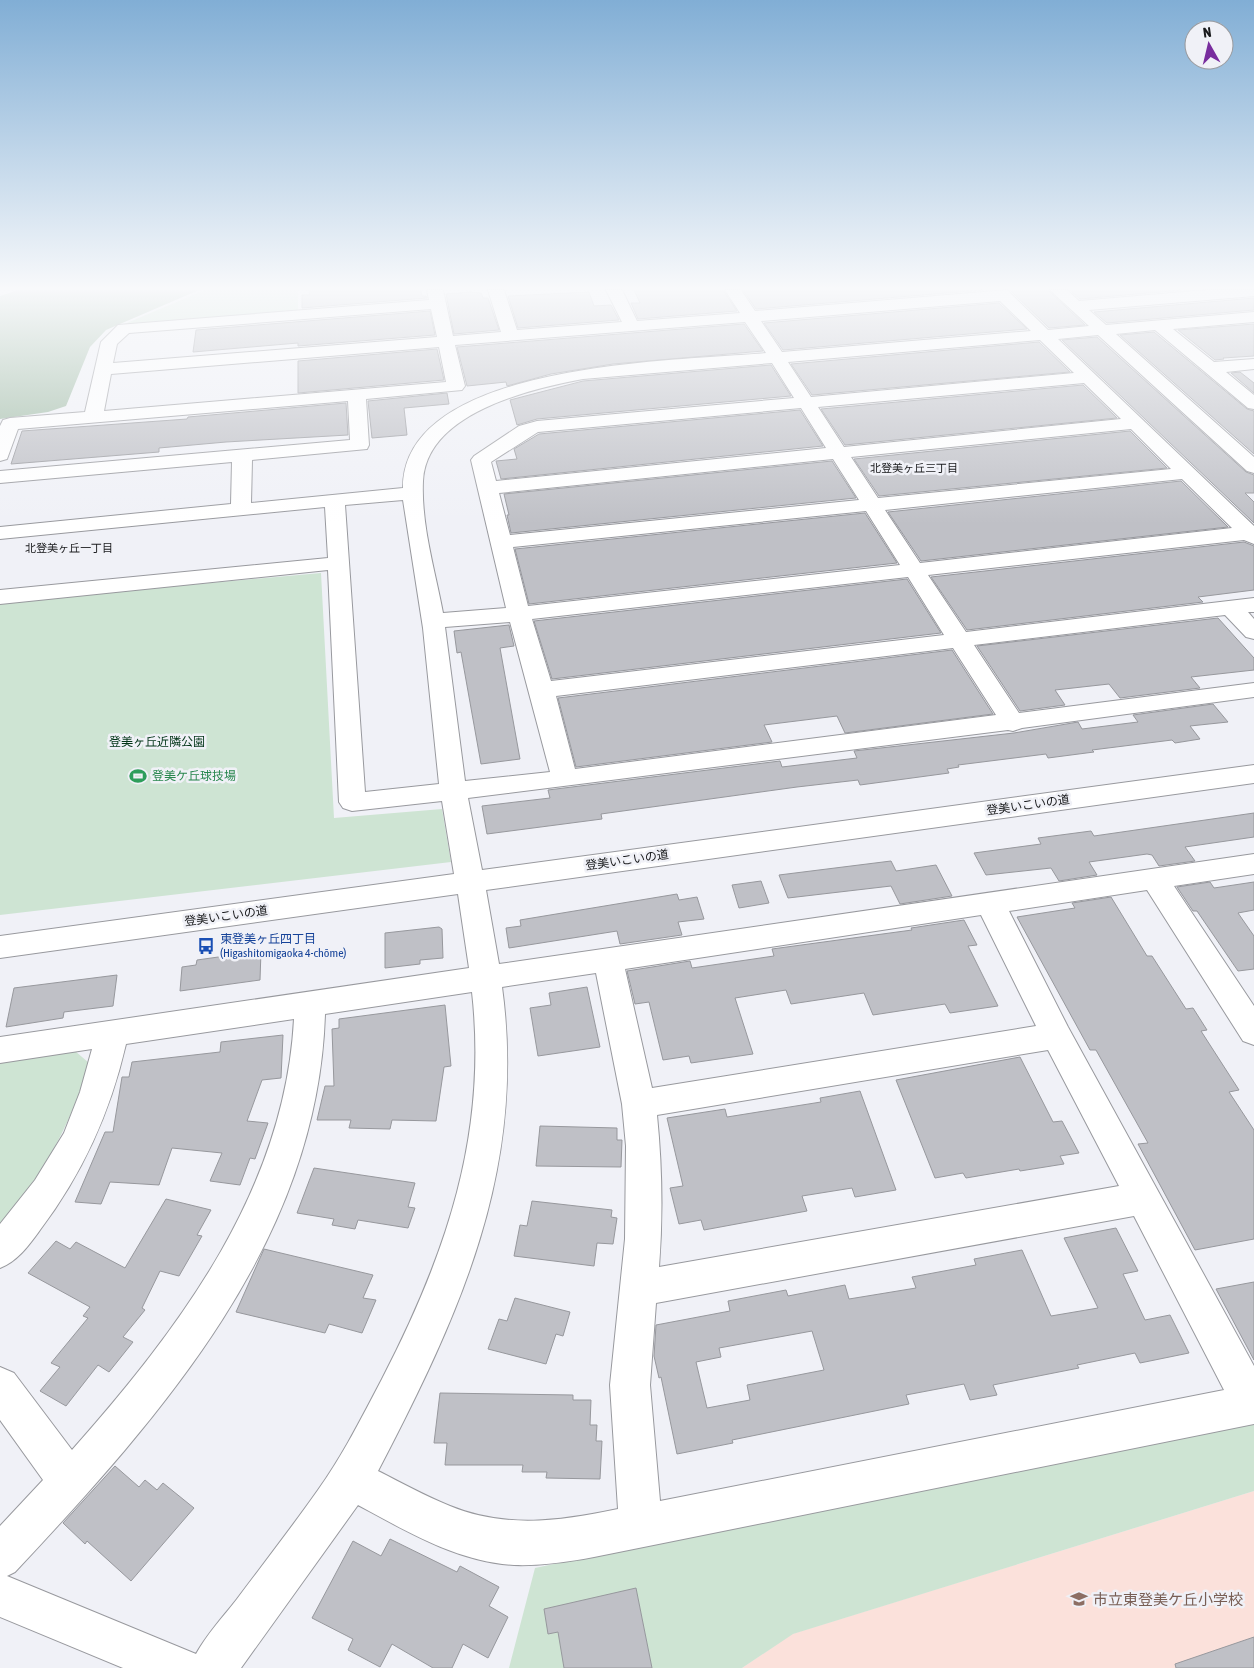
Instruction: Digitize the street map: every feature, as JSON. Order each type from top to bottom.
[{"type":"street","points":[[92,418],[103,368]]},
{"type":"street","points":[[0,455],[10,424],[456,386],[452,368]]},
{"type":"street","points":[[213,1668],[351,1479],[429,1329],[452,1274],[470,1219],[489,1122],[492,1070],[488,978],[472,882],[454,793],[433,621],[412,493],[415,467],[429,442],[453,420],[503,394],[541,382],[583,374],[657,368]]},
{"type":"street","points":[[783,368],[1013,723]]},
{"type":"street","points":[[1079,368],[1251,536]]},
{"type":"street","points":[[1144,368],[1254,466]]},
{"type":"street","points":[[1210,368],[1254,404]]},
{"type":"street","points":[[564,779],[481,460],[526,430],[537,427],[1088,377]]},
{"type":"street","points":[[0,477],[360,445],[357,394]]},
{"type":"street","points":[[489,488],[1137,423]]},
{"type":"street","points":[[241,510],[242,455]]},
{"type":"street","points":[[502,542],[1188,473]]},
{"type":"street","points":[[0,533],[412,493]]},
{"type":"street","points":[[335,501],[352,802],[454,793],[1013,723],[1254,690]]},
{"type":"street","points":[[433,621],[520,614],[914,568],[1251,536]]},
{"type":"street","points":[[0,597],[337,563]]},
{"type":"street","points":[[542,690],[1243,606],[1254,632]]},
{"type":"street","name":"登美いこいの道","points":[[0,947],[1254,774]]},
{"type":"street","points":[[0,1050],[1254,864]]},
{"type":"street","points":[[1155,880],[1249,1016]]},
{"type":"street","points":[[351,1479],[448,1526],[478,1537],[511,1543],[568,1540],[1254,1404],[1057,1036],[990,903]]},
{"type":"street","points":[[608,960],[639,1104],[645,1191],[630,1385],[642,1526]]},
{"type":"street","points":[[0,1557],[70,1482],[165,1372],[203,1319],[235,1267],[257,1224],[280,1168],[294,1122],[307,1059],[310,1005]]},
{"type":"street","points":[[0,1251],[42,1199],[67,1159],[84,1126],[95,1096],[112,1034]]},
{"type":"street","points":[[639,1104],[1057,1036]]},
{"type":"street","points":[[638,1289],[1144,1198]]},
{"type":"street","points":[[0,1387],[70,1482]]},
{"type":"street","points":[[0,1595],[179,1668]]},
{"type":"shaded area","name":"市立東登美ケ丘小学校","points":[[1254,1491],[1254,1668],[742,1668],[792,1634]]},
{"type":"green space","points":[[0,368],[82,368],[66,406],[48,412],[0,419]]},
{"type":"green space","name":"登美ヶ丘近隣公園","points":[[321,573],[334,818],[442,809],[451,862],[0,915],[0,602]]},
{"type":"green space","points":[[75,1051],[89,1063],[73,1108],[41,1171],[0,1229],[0,1062]]},
{"type":"green space","points":[[1254,1415],[1254,1491],[793,1634],[742,1668],[509,1668],[535,1568]]},
{"type":"building","points":[[298,368],[441,368],[444,380],[298,393]]},
{"type":"building","points":[[462,368],[589,368],[551,374],[507,386],[506,382],[467,386]]},
{"type":"building","points":[[738,368],[773,368],[791,396],[537,419],[517,425],[510,400],[583,381]]},
{"type":"building","points":[[794,368],[1066,368],[1070,372],[812,395]]},
{"type":"building","points":[[1091,368],[1131,368],[1246,472],[1254,475],[1254,493],[1245,493],[1254,502],[1254,523]]},
{"type":"building","points":[[1157,368],[1197,368],[1247,409],[1254,411],[1254,454]]},
{"type":"building","points":[[1240,372],[1254,383],[1254,393],[1231,373]]},
{"type":"building","points":[[1083,385],[1117,418],[845,445],[821,409]]},
{"type":"building","points":[[447,393],[449,404],[404,408],[407,435],[372,438],[368,401]]},
{"type":"building","points":[[346,403],[348,435],[226,442],[159,448],[159,452],[11,464],[22,431],[187,419],[188,417]]},
{"type":"building","points":[[800,410],[823,446],[501,479],[496,461],[517,459],[514,449],[539,434]]},
{"type":"building","points":[[1130,431],[1167,468],[879,496],[854,459]]},
{"type":"building","points":[[832,461],[856,498],[511,533],[504,494]]},
{"type":"building","points":[[1181,481],[1228,527],[921,561],[888,512]]},
{"type":"building","points":[[865,513],[897,563],[529,604],[515,549]]},
{"type":"building","points":[[1244,542],[1254,546],[1254,590],[1198,597],[1203,602],[967,630],[931,577]]},
{"type":"building","points":[[907,579],[941,633],[552,679],[534,621]]},
{"type":"building","points":[[1218,618],[1254,658],[1254,670],[1191,677],[1200,688],[1120,698],[1109,684],[1055,690],[1065,705],[1020,711],[977,646]]},
{"type":"building","points":[[509,625],[514,646],[500,648],[520,759],[481,764],[461,652],[457,653],[454,631]]},
{"type":"building","points":[[952,650],[993,714],[845,733],[837,716],[764,725],[772,742],[576,767],[558,698]]},
{"type":"building","points":[[1213,704],[1228,722],[1190,726],[1200,739],[1175,743],[1172,740],[1092,750],[1094,752],[1048,758],[1046,754],[958,765],[959,767],[947,769],[949,773],[860,785],[858,780],[797,787],[601,814],[602,819],[487,834],[482,806],[550,798],[548,790],[780,761],[782,767],[857,758],[854,751],[1014,733],[1078,722],[1082,729],[1138,722],[1133,715]]},
{"type":"building","points":[[1254,813],[1254,837],[1185,847],[1195,861],[1159,866],[1152,855],[1147,854],[1089,862],[1097,875],[1059,881],[1051,868],[986,875],[974,853],[1041,844],[1038,838],[1091,831],[1094,836]]},
{"type":"building","points":[[891,861],[896,871],[936,865],[952,896],[900,904],[891,886],[788,898],[779,875]]},
{"type":"building","points":[[761,881],[769,903],[739,908],[732,885]]},
{"type":"building","points":[[1210,882],[1214,888],[1254,882],[1254,910],[1238,913],[1254,936],[1254,969],[1238,971],[1197,911],[1193,911],[1177,887]]},
{"type":"building","points":[[677,894],[679,900],[697,897],[704,919],[678,922],[682,935],[620,944],[617,931],[509,948],[506,928],[521,926],[520,920]]},
{"type":"building","points":[[1111,897],[1147,956],[1152,956],[1186,1009],[1193,1008],[1207,1030],[1201,1031],[1239,1090],[1229,1092],[1254,1130],[1254,1239],[1195,1250],[1138,1144],[1148,1143],[1096,1050],[1090,1050],[1017,917],[1075,908],[1072,903]]},
{"type":"building","points":[[964,920],[977,945],[968,946],[998,1006],[950,1013],[945,1004],[873,1015],[864,993],[791,1004],[786,990],[735,998],[753,1054],[691,1063],[689,1056],[663,1060],[649,1002],[635,1004],[627,971],[690,961],[692,968],[774,956],[772,949],[912,930],[911,928]]},
{"type":"building","points":[[439,927],[442,929],[443,958],[420,960],[420,964],[385,968],[385,933]]},
{"type":"building","points":[[261,951],[260,980],[180,991],[182,967],[196,965],[197,960]]},
{"type":"building","points":[[117,975],[113,1006],[64,1012],[63,1018],[6,1027],[14,988]]},
{"type":"building","points":[[587,987],[600,1047],[538,1056],[530,1008],[551,1005],[549,993]]},
{"type":"building","points":[[445,1005],[451,1066],[444,1067],[436,1121],[392,1120],[390,1129],[349,1128],[351,1120],[317,1120],[325,1086],[334,1086],[332,1029],[339,1028],[339,1019]]},
{"type":"building","points":[[283,1035],[281,1078],[262,1080],[247,1121],[268,1123],[255,1159],[250,1158],[240,1185],[210,1181],[222,1153],[172,1148],[159,1185],[110,1182],[101,1204],[75,1202],[105,1132],[113,1132],[122,1077],[129,1077],[132,1062],[220,1052],[221,1042]]},
{"type":"building","points":[[1020,1057],[1053,1122],[1062,1121],[1079,1153],[1060,1156],[1064,1164],[966,1178],[963,1173],[935,1178],[896,1080]]},
{"type":"building","points":[[860,1091],[896,1190],[855,1197],[852,1188],[802,1196],[807,1211],[704,1230],[701,1220],[679,1224],[670,1188],[683,1186],[667,1118],[725,1109],[727,1117],[821,1102],[820,1098]]},
{"type":"building","points":[[540,1126],[617,1128],[617,1140],[622,1140],[621,1167],[536,1166]]},
{"type":"building","points":[[314,1168],[415,1183],[408,1207],[415,1208],[408,1228],[358,1220],[355,1229],[332,1225],[334,1219],[297,1213]]},
{"type":"building","points":[[166,1199],[211,1210],[197,1235],[202,1236],[179,1276],[160,1271],[142,1308],[145,1310],[123,1337],[133,1342],[109,1372],[98,1365],[66,1406],[40,1391],[60,1367],[51,1363],[88,1318],[83,1316],[90,1307],[28,1273],[56,1241],[70,1249],[76,1242],[125,1268]]},
{"type":"building","points":[[532,1201],[612,1210],[611,1217],[617,1218],[613,1244],[597,1243],[594,1266],[514,1256],[520,1225],[527,1226]]},
{"type":"building","points":[[1116,1228],[1138,1271],[1123,1274],[1145,1320],[1170,1315],[1189,1353],[1140,1363],[1135,1353],[1077,1365],[1079,1368],[993,1385],[997,1395],[970,1400],[964,1384],[906,1395],[909,1404],[732,1440],[733,1443],[677,1454],[661,1377],[659,1378],[654,1356],[656,1325],[730,1311],[728,1301],[786,1290],[788,1296],[845,1285],[849,1299],[916,1288],[912,1277],[976,1265],[974,1259],[1022,1250],[1051,1316],[1098,1308],[1064,1238]],"holes":[[[812,1331],[824,1370],[747,1385],[750,1400],[707,1408],[696,1362],[721,1357],[719,1348]]]},
{"type":"building","points":[[264,1249],[373,1275],[363,1298],[376,1300],[362,1333],[329,1324],[325,1333],[236,1312]]},
{"type":"building","points":[[1254,1282],[1254,1360],[1216,1289]]},
{"type":"building","points":[[515,1298],[570,1312],[563,1336],[556,1334],[546,1364],[488,1349],[499,1319],[507,1321]]},
{"type":"building","points":[[440,1393],[573,1395],[573,1400],[591,1400],[590,1425],[597,1425],[596,1441],[602,1441],[600,1479],[546,1478],[547,1472],[522,1472],[523,1465],[445,1465],[447,1443],[434,1443]]},
{"type":"building","points":[[115,1466],[139,1487],[145,1480],[157,1490],[163,1483],[194,1508],[131,1581],[87,1541],[85,1544],[63,1523]]},
{"type":"building","points":[[390,1539],[457,1572],[460,1566],[499,1587],[489,1606],[508,1617],[488,1658],[463,1644],[452,1668],[433,1668],[392,1644],[380,1667],[348,1650],[353,1639],[312,1618],[353,1541],[381,1556]]},
{"type":"building","points":[[636,1588],[652,1668],[564,1668],[558,1632],[548,1634],[544,1609]]},
{"type":"building","points":[[1254,1637],[1254,1668],[1176,1668],[1175,1664]]},
{"type":"place","name":"登美ケ丘球技場","points":[[138,776]]},
{"type":"place","name":"東登美ヶ丘四丁目 (Higashitomigaoka 4-chōme)","points":[[206,946]]},
{"type":"place","name":"市立東登美ケ丘小学校","points":[[1079,1599]]},
{"type":"district","name":"北登美ヶ丘三丁目","points":[[914,468]]},
{"type":"district","name":"北登美ヶ丘一丁目","points":[[69,548]]}]
